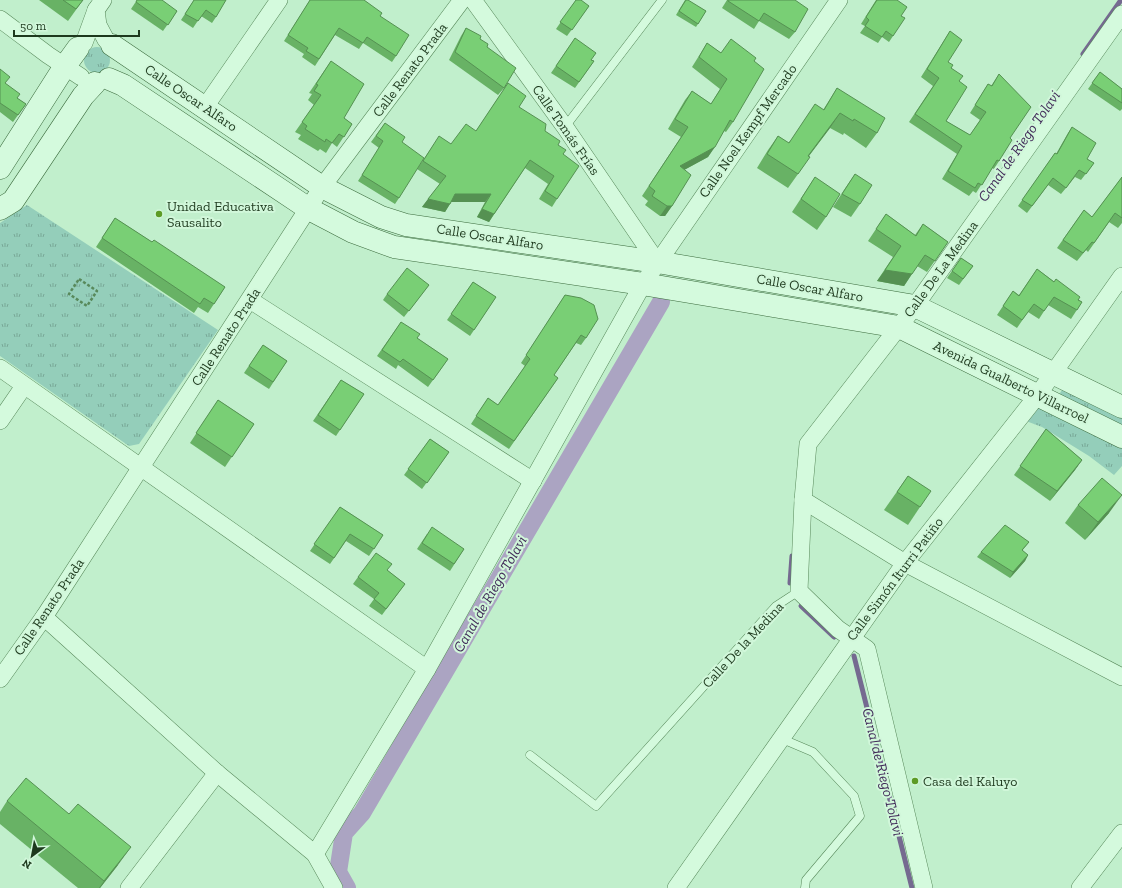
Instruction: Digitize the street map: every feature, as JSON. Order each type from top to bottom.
[{"type":"main road","points":[[0,168],[87,76],[114,75],[119,63],[119,56],[109,43],[98,38],[81,45],[87,76],[83,96],[13,201],[0,208]]},
{"type":"main road","name":"Calle Oscar Alfaro","points":[[109,43],[322,187],[381,217],[406,224],[657,262],[915,306]]},
{"type":"main road","name":"Calle Oscar Alfaro","points":[[87,76],[123,85],[309,209],[353,232],[394,247],[643,284],[899,327]]},
{"type":"main road","name":"Avenida Gualberto Villarroel","points":[[915,306],[1054,372],[1122,407]]},
{"type":"main road","name":"Avenida Gualberto Villarroel","points":[[899,327],[1122,437]]},
{"type":"street","points":[[205,107],[279,0]]},
{"type":"street","name":"Calle Renato Prada","points":[[0,680],[44,618],[322,187],[462,0]]},
{"type":"street","name":"Calle Tomás Frías","points":[[473,0],[565,127],[657,262]]},
{"type":"street","name":"Calle Noel Kempf Mercado","points":[[315,854],[426,669],[643,284],[839,0]]},
{"type":"street","points":[[100,5],[98,25],[109,43]]},
{"type":"street","points":[[81,45],[100,5]]},
{"type":"street","name":"Calle De La Medina","points":[[899,327],[1122,14]]},
{"type":"street","name":"Calle Oscar Alfaro","points":[[0,19],[48,56],[87,76]]},
{"type":"street","name":"Calle Simón Iturri Patiño","points":[[676,888],[780,738],[905,563],[1037,396],[1122,276]]},
{"type":"street","points":[[250,300],[533,481]]},
{"type":"street","name":"Calle De la Medina","points":[[800,591],[803,500],[808,444],[899,327]]},
{"type":"street","points":[[0,368],[426,669]]},
{"type":"street","points":[[0,421],[24,386]]},
{"type":"street","points":[[803,500],[905,563],[1122,677]]},
{"type":"street","points":[[800,591],[838,629],[852,637],[867,649],[924,888]]},
{"type":"street","points":[[44,618],[217,773],[315,854],[334,888]]},
{"type":"street","points":[[129,888],[217,773]]},
{"type":"street","points":[[1080,888],[1122,833]]},
{"type":"lane","points":[[565,127],[662,0]]},
{"type":"lane","name":"Calle De la Medina","points":[[530,755],[596,806],[776,606],[800,591]]},
{"type":"lane","points":[[780,738],[814,752],[854,796],[860,816],[806,880],[805,888]]},
{"type":"path","points":[[79,279],[97,291],[87,306],[69,294],[79,279]]},
{"type":"green space","points":[[97,47],[106,51],[110,60],[106,69],[97,73],[88,69],[84,60],[88,51]]},
{"type":"green space","points":[[27,205],[218,330],[139,444],[129,446],[0,356],[0,223]]},
{"type":"green space","points":[[1063,388],[1122,418],[1122,427],[1059,395]]},
{"type":"green space","points":[[1039,406],[1122,446],[1122,466],[1114,475],[1089,456],[1042,427],[1026,421]]},
{"type":"building","points":[[63,0],[83,0],[76,9]]},
{"type":"building","points":[[137,0],[162,0],[177,11],[168,25],[136,2]]},
{"type":"building","points":[[194,0],[226,0],[216,17],[206,10],[198,21],[185,14]]},
{"type":"building","points":[[310,0],[364,0],[382,13],[380,16],[409,35],[396,56],[367,37],[363,43],[339,28],[319,59],[306,51],[308,48],[288,35]]},
{"type":"building","points":[[576,0],[581,0],[589,6],[572,30],[560,22]]},
{"type":"building","points":[[686,0],[706,11],[698,24],[679,11]]},
{"type":"building","points":[[728,0],[795,0],[808,9],[795,32],[764,13],[759,21]]},
{"type":"building","points":[[877,0],[897,0],[907,7],[901,16],[905,18],[893,36],[886,31],[882,37],[865,26],[869,20],[866,17]]},
{"type":"building","points":[[466,28],[481,36],[480,39],[488,44],[487,47],[516,68],[504,88],[455,52]]},
{"type":"building","points":[[950,31],[962,40],[948,62],[953,65],[951,68],[963,76],[959,81],[967,87],[946,121],[970,135],[986,112],[975,105],[988,84],[992,86],[999,74],[1031,107],[1010,138],[1012,140],[999,161],[997,160],[982,185],[978,183],[975,188],[948,171],[962,146],[915,114],[939,78],[927,69]]},
{"type":"building","points":[[575,38],[596,53],[591,60],[594,61],[579,82],[556,66]]},
{"type":"building","points":[[731,39],[756,58],[754,61],[764,69],[733,122],[730,120],[715,147],[680,166],[691,175],[672,206],[667,206],[652,196],[655,191],[649,186],[688,127],[675,119],[692,91],[711,104],[727,79],[699,57],[707,43],[721,53]]},
{"type":"building","points":[[331,61],[364,84],[344,118],[352,124],[344,137],[339,134],[332,143],[326,139],[325,142],[305,129],[307,126],[302,122],[321,95],[314,91],[318,85],[316,84]]},
{"type":"building","points":[[0,69],[10,77],[5,83],[20,94],[17,98],[26,104],[18,115],[0,103]]},
{"type":"building","points":[[1100,72],[1122,89],[1122,103],[1092,83]]},
{"type":"building","points":[[508,83],[526,96],[519,107],[546,124],[545,131],[560,141],[558,145],[566,150],[563,154],[579,166],[557,199],[545,191],[554,176],[530,160],[494,214],[482,209],[491,194],[455,194],[450,204],[428,199],[446,176],[423,161],[439,136],[451,144],[466,124],[476,131]]},
{"type":"building","points":[[837,88],[885,118],[877,133],[854,119],[853,121],[840,113],[808,156],[810,157],[798,174],[767,154],[778,136],[789,143],[815,104],[824,110]]},
{"type":"building","points":[[385,123],[405,137],[402,142],[424,158],[399,198],[362,175],[383,141],[376,136]]},
{"type":"building","points":[[1072,127],[1096,143],[1087,159],[1094,163],[1086,174],[1079,170],[1066,188],[1053,178],[1032,206],[1022,200],[1055,153],[1057,154]]},
{"type":"building","points":[[855,174],[872,185],[860,204],[842,194]]},
{"type":"building","points":[[815,177],[840,194],[826,217],[801,199]]},
{"type":"building","points":[[1122,177],[1122,218],[1115,213],[1094,243],[1092,242],[1083,253],[1063,240],[1084,210],[1092,217]]},
{"type":"building","points":[[886,214],[916,236],[923,224],[948,242],[935,261],[925,255],[912,274],[885,270],[901,246],[876,229]]},
{"type":"building","points":[[115,218],[152,242],[154,240],[225,287],[214,304],[204,298],[200,304],[102,238]]},
{"type":"building","points":[[961,258],[973,266],[963,279],[952,271]]},
{"type":"building","points":[[407,268],[429,285],[409,311],[387,294]]},
{"type":"building","points":[[1037,269],[1054,282],[1056,279],[1080,297],[1078,300],[1082,302],[1077,310],[1054,297],[1044,311],[1034,304],[1022,320],[1003,306],[1013,291],[1019,296]]},
{"type":"building","points":[[473,282],[496,297],[474,330],[451,314]]},
{"type":"building","points":[[565,295],[581,298],[594,305],[598,319],[586,338],[581,335],[554,375],[558,378],[514,441],[476,416],[488,398],[498,405],[530,359],[526,355]]},
{"type":"building","points":[[401,322],[420,334],[417,338],[448,359],[433,380],[403,359],[400,362],[382,350]]},
{"type":"building","points":[[263,345],[287,361],[273,382],[249,366]]},
{"type":"building","points":[[341,380],[364,394],[340,430],[318,415]]},
{"type":"building","points":[[218,400],[254,424],[232,457],[196,433]]},
{"type":"building","points":[[1046,429],[1082,460],[1057,491],[1020,466]]},
{"type":"building","points":[[430,439],[449,452],[427,483],[408,469]]},
{"type":"building","points":[[908,476],[931,491],[920,507],[897,492]]},
{"type":"building","points":[[1102,478],[1122,495],[1098,522],[1078,505]]},
{"type":"building","points":[[340,507],[383,535],[374,549],[350,534],[334,558],[314,544]]},
{"type":"building","points":[[1005,525],[1029,542],[1022,550],[1028,555],[1013,572],[981,552]]},
{"type":"building","points":[[432,527],[464,549],[454,564],[422,543]]},
{"type":"building","points":[[376,553],[392,564],[387,570],[405,584],[386,609],[374,599],[379,593],[358,577]]},
{"type":"building","points":[[26,778],[69,814],[78,804],[131,847],[104,881],[7,801]]},
{"type":"waterway","name":"Canal de Riego Tolavi","points":[[1083,54],[1121,0]]},
{"type":"waterway","name":"Canal de Riego Tolavi","points":[[347,888],[338,872],[344,833],[362,813],[661,302]]},
{"type":"waterway","name":"Canal de Riego Tolavi","points":[[790,583],[792,556]]},
{"type":"waterway","name":"Canal de Riego Tolavi","points":[[801,606],[834,637]]},
{"type":"waterway","name":"Canal de Riego Tolavi","points":[[854,656],[912,888]]},
{"type":"place","name":"Unidad Educativa Sausalito","points":[[159,214]]},
{"type":"place","name":"Casa del Kaluyo","points":[[915,781]]}]
